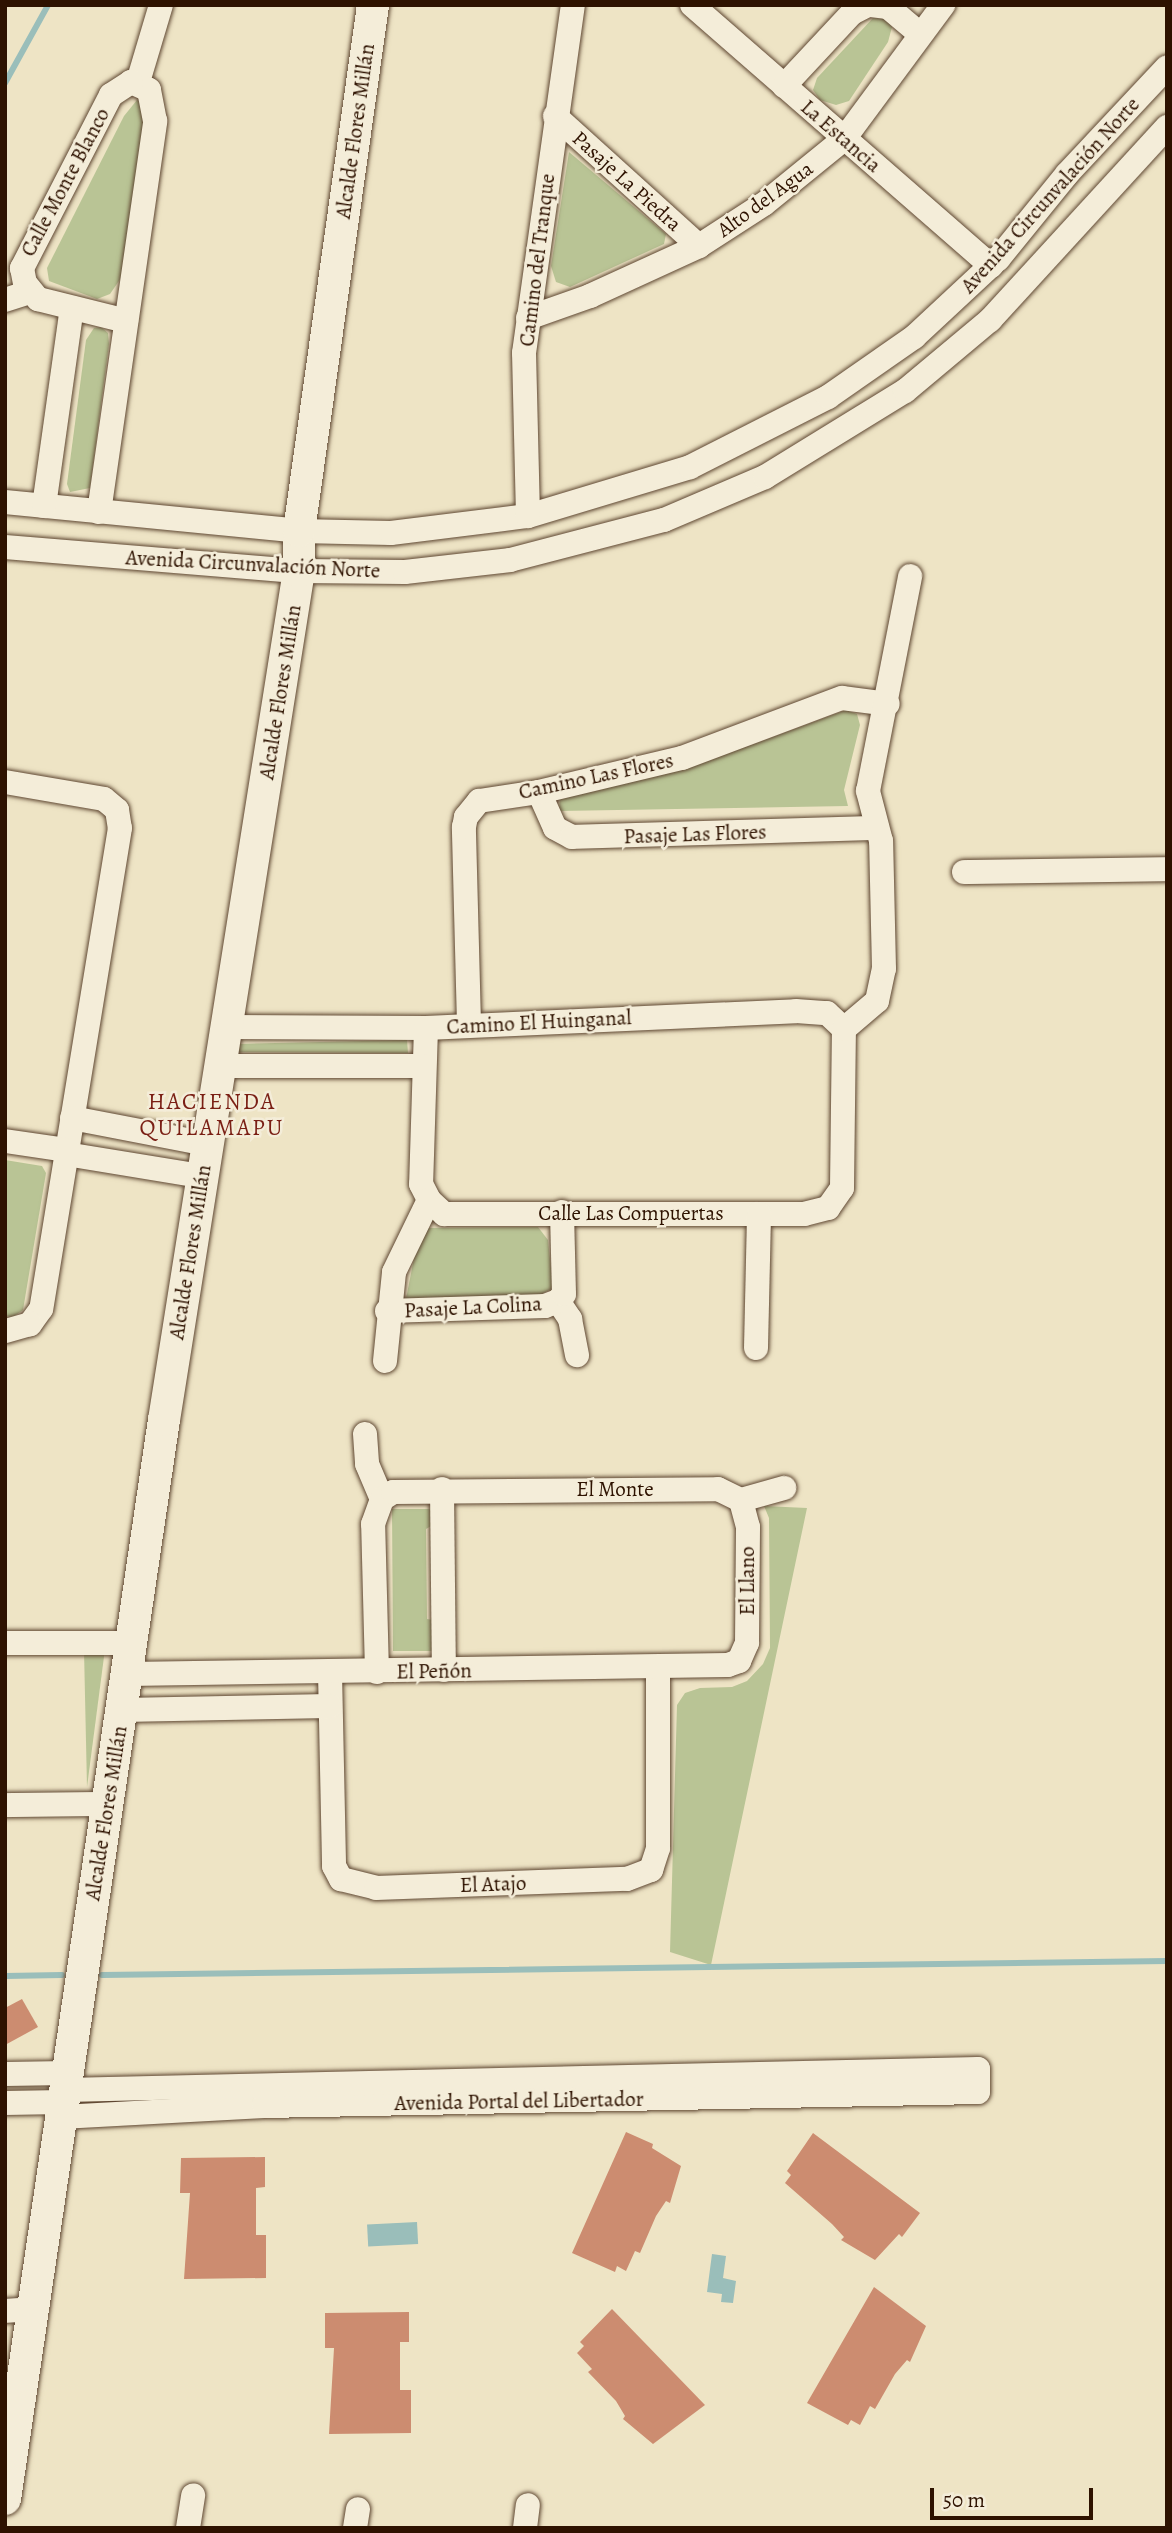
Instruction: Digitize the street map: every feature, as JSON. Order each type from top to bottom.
[{"type":"street","points":[[99,512],[155,121],[152,95],[138,82],[161,5]]},
{"type":"street","name":"Alcalde Flores Millán","points":[[5,2499],[19,2310],[64,2096],[121,1710],[134,1643],[201,1176],[299,571],[299,531],[373,5]]},
{"type":"street","name":"Camino del Tranque","points":[[528,516],[524,354],[555,116],[573,5]]},
{"type":"street","name":"La Estancia","points":[[692,5],[991,266]]},
{"type":"street","points":[[784,86],[852,13],[870,5],[888,7],[920,34]]},
{"type":"street","name":"Alto del Agua","points":[[528,318],[590,296],[699,246],[764,204],[844,139],[943,5]]},
{"type":"street","name":"Avenida Circunvalación Norte","points":[[5,502],[299,531],[403,532],[528,516],[640,484],[737,447],[828,397],[914,337],[991,266],[1114,121],[1167,67]]},
{"type":"street","name":"Calle Monte Blanco","points":[[30,292],[22,268],[29,248],[111,95],[123,84],[138,82]]},
{"type":"street","name":"Pasaje La Piedra","points":[[555,116],[699,246]]},
{"type":"street","name":"Avenida Circunvalación Norte","points":[[5,547],[299,571],[405,572],[510,560],[664,520],[789,464],[905,391],[990,320],[1167,127]]},
{"type":"street","points":[[5,300],[30,292],[72,308],[125,321]]},
{"type":"street","points":[[44,506],[72,308]]},
{"type":"street","points":[[640,484],[650,509],[664,520]]},
{"type":"street","points":[[844,1029],[877,1001],[884,969],[877,828],[868,791],[888,704],[911,576]]},
{"type":"street","name":"Camino Las Flores","points":[[468,1024],[466,817],[479,801],[489,796],[539,792],[727,744],[842,698],[888,704]]},
{"type":"street","points":[[5,782],[104,799],[117,810],[120,828],[41,1309],[30,1324],[5,1331]]},
{"type":"street","name":"Pasaje Las Flores","points":[[539,792],[555,828],[572,837],[877,828]]},
{"type":"street","points":[[964,872],[1167,869]]},
{"type":"street","name":"Camino El Huinganal","points":[[227,1027],[426,1028],[796,1011],[827,1013],[844,1029]]},
{"type":"street","points":[[426,1028],[421,1184],[429,1200]]},
{"type":"street","name":"Calle Las Compuertas","points":[[429,1200],[444,1214],[804,1214],[828,1208],[842,1188],[844,1029]]},
{"type":"street","points":[[220,1066],[424,1066]]},
{"type":"street","points":[[72,1118],[206,1144]]},
{"type":"street","points":[[5,1141],[201,1176]]},
{"type":"street","name":"Pasaje La Colina","points":[[385,1361],[387,1311],[394,1272],[429,1200]]},
{"type":"street","name":"Pasaje La Colina","points":[[387,1311],[545,1306],[558,1301],[564,1294],[562,1212]]},
{"type":"street","points":[[756,1348],[759,1214]]},
{"type":"street","name":"Pasaje La Colina","points":[[558,1301],[570,1319],[577,1355]]},
{"type":"street","points":[[365,1434],[366,1464],[382,1499],[373,1524],[377,1672]]},
{"type":"street","points":[[741,1500],[784,1488]]},
{"type":"street","name":"El Monte","points":[[382,1499],[405,1489],[718,1489],[741,1500]]},
{"type":"street","points":[[442,1489],[444,1670]]},
{"type":"street","name":"El Llano","points":[[739,1661],[747,1643],[748,1527],[741,1500]]},
{"type":"street","points":[[5,1643],[134,1643]]},
{"type":"street","name":"El Peñón","points":[[128,1674],[716,1668],[739,1661]]},
{"type":"street","name":"El Atajo","points":[[330,1672],[331,1850],[341,1879],[376,1888],[628,1879],[651,1870],[658,1848],[658,1668]]},
{"type":"street","points":[[121,1710],[330,1706]]},
{"type":"street","points":[[5,1805],[107,1804]]},
{"type":"street","name":"Avenida Portal del Libertador","points":[[5,2074],[64,2096]]},
{"type":"street","name":"Avenida Portal del Libertador","points":[[5,2103],[64,2096],[978,2081]]},
{"type":"street","points":[[188,2528],[193,2495]]},
{"type":"green space","points":[[873,18],[886,19],[892,27],[888,42],[849,101],[836,105],[820,100],[813,90],[817,78]]},
{"type":"green space","points":[[137,100],[144,102],[146,115],[123,275],[110,294],[97,299],[49,281],[47,268],[124,116]]},
{"type":"green space","points":[[569,152],[666,234],[664,244],[570,287],[556,282],[551,266]]},
{"type":"green space","points":[[101,327],[108,333],[109,344],[90,488],[70,492],[67,484],[86,340],[94,328]]},
{"type":"green space","points":[[846,710],[857,714],[860,725],[844,790],[848,806],[559,811],[560,798],[751,745]]},
{"type":"green space","points":[[407,1040],[408,1053],[237,1052],[238,1044]]},
{"type":"green space","points":[[5,1160],[42,1166],[46,1173],[23,1310],[13,1317],[5,1316]]},
{"type":"green space","points":[[538,1227],[548,1240],[553,1288],[538,1296],[406,1299],[416,1248],[428,1228]]},
{"type":"green space","points":[[764,1506],[807,1508],[711,1965],[670,1952],[677,1705],[685,1693],[700,1688],[732,1687],[747,1681],[763,1664],[770,1648],[769,1518]]},
{"type":"green space","points":[[392,1509],[433,1509],[433,1525],[426,1529],[427,1619],[433,1620],[433,1651],[393,1651]]},
{"type":"green space","points":[[105,1649],[87,1787],[84,1650]]},
{"type":"water","points":[[417,2222],[418,2244],[368,2247],[367,2225]]},
{"type":"water","points":[[712,2254],[726,2256],[723,2278],[736,2281],[733,2303],[721,2302],[722,2294],[707,2292]]},
{"type":"building","points":[[22,1999],[38,2027],[5,2045],[5,2008]]},
{"type":"building","points":[[626,2132],[653,2144],[652,2148],[681,2166],[670,2203],[666,2201],[656,2216],[640,2253],[635,2251],[626,2271],[617,2266],[615,2272],[572,2253]]},
{"type":"building","points":[[813,2133],[920,2213],[902,2237],[899,2234],[875,2260],[841,2240],[844,2237],[832,2224],[785,2183],[791,2175],[787,2171]]},
{"type":"building","points":[[265,2157],[265,2187],[256,2188],[256,2235],[266,2235],[266,2278],[184,2279],[190,2193],[180,2193],[181,2158]]},
{"type":"building","points":[[874,2287],[926,2326],[910,2362],[907,2360],[895,2374],[875,2409],[870,2406],[860,2425],[851,2420],[848,2425],[807,2403]]},
{"type":"building","points":[[612,2309],[705,2405],[653,2444],[623,2419],[625,2416],[616,2401],[588,2372],[592,2369],[577,2353],[584,2346],[580,2342]]},
{"type":"building","points":[[409,2312],[409,2342],[400,2342],[400,2390],[411,2390],[411,2433],[329,2434],[334,2348],[325,2348],[325,2313]]},
{"type":"waterway","points":[[5,83],[48,5]]},
{"type":"waterway","points":[[102,1975],[1167,1961]]},
{"type":"waterway","points":[[5,1976],[62,1975]]},
{"type":"district","name":"HACIENDA QUILAMAPU","points":[[212,1115]]}]
